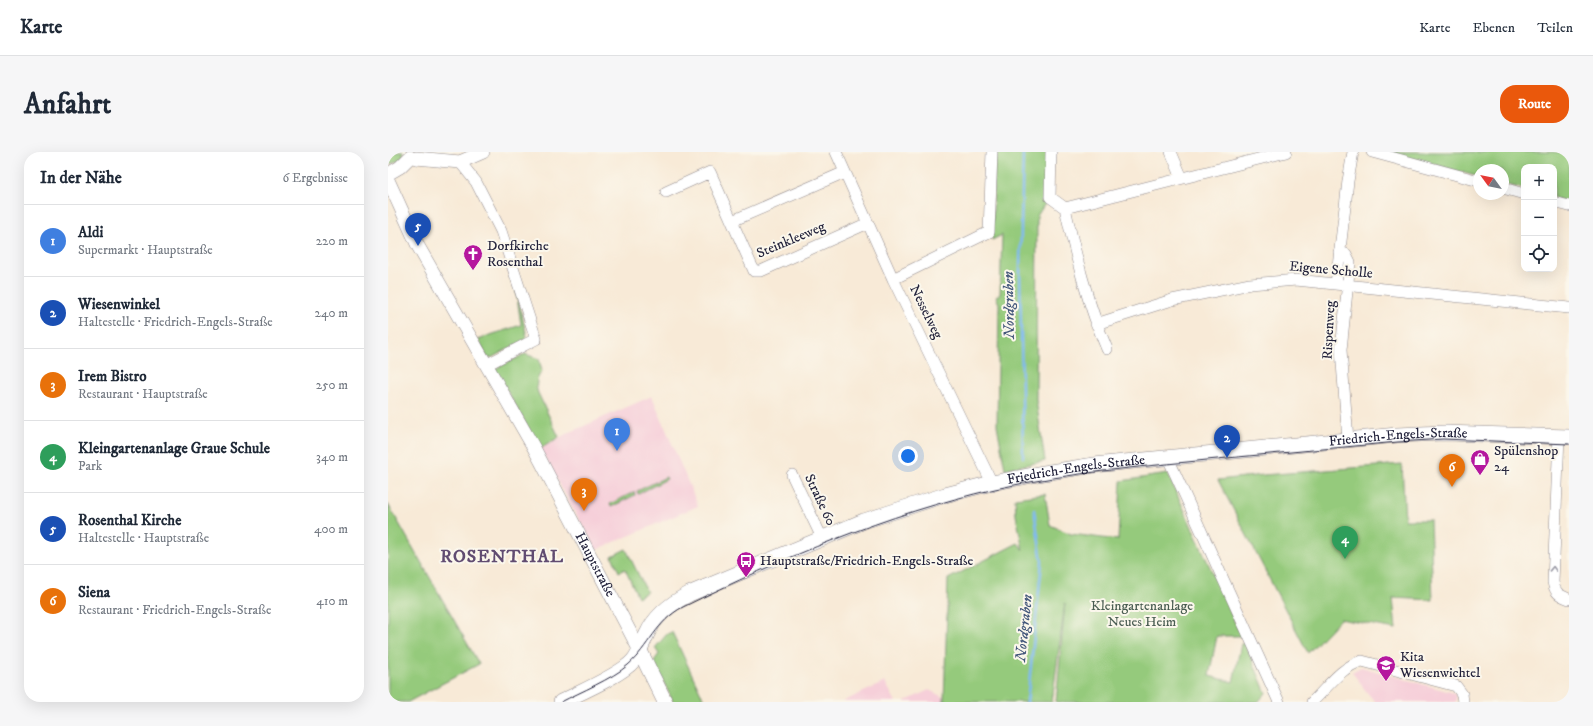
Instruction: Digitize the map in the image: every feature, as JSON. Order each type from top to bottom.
[{"type":"main road","name":"Friedrich-Engels-Straße","points":[[560,702],[627,667],[640,651],[652,626],[664,611],[680,599],[736,573],[864,521],[916,504],[992,483],[1071,468],[1348,440],[1444,433],[1564,437]]},
{"type":"main road","name":"Hauptstraße","points":[[640,651],[665,702]]},
{"type":"street","points":[[388,174],[400,167],[411,156],[460,162],[483,152]]},
{"type":"street","name":"Nesselweg","points":[[836,152],[893,279],[992,483]]},
{"type":"street","points":[[893,279],[989,232],[992,152]]},
{"type":"street","points":[[1051,152],[1050,197],[1065,208],[1076,255],[1096,324],[1107,349]]},
{"type":"street","points":[[1171,152],[1182,178]]},
{"type":"street","points":[[1065,208],[1286,152]]},
{"type":"street","name":"Rispenweg","points":[[1336,284],[1348,181],[1353,152]]},
{"type":"street","points":[[1372,152],[1473,179]]},
{"type":"street","points":[[460,162],[476,182],[501,231],[536,339],[486,365]]},
{"type":"street","name":"Steinkleeweg","points":[[666,192],[710,172],[754,271],[761,272],[868,223]]},
{"type":"street","points":[[732,221],[845,172]]},
{"type":"street","name":"Hauptstraße","points":[[388,180],[418,246],[534,448],[640,651]]},
{"type":"street","points":[[1509,190],[1521,193]]},
{"type":"street","points":[[1557,203],[1569,206]]},
{"type":"street","name":"Rispenweg","points":[[1339,252],[1346,254],[1350,262],[1341,350],[1348,440]]},
{"type":"street","name":"Eigene Scholle","points":[[1096,324],[1172,300],[1250,284],[1296,280],[1569,308]]},
{"type":"street","name":"Friedrich-Engels-Straße","points":[[1564,437],[1553,582],[1554,590],[1558,595],[1569,599]]},
{"type":"street","points":[[1168,458],[1279,702]]},
{"type":"street","name":"Straße 60","points":[[792,475],[822,538]]},
{"type":"street","points":[[1312,702],[1353,663],[1362,661],[1456,686],[1462,694],[1463,702]]},
{"type":"shaded area","points":[[652,396],[698,506],[596,550],[540,449],[566,434]]},
{"type":"shaded area","name":"Kita Wiesenwichtel","points":[[1361,667],[1454,693],[1456,700],[1455,702],[1375,702],[1352,672]]},
{"type":"shaded area","points":[[885,682],[896,702],[842,702]]},
{"type":"shaded area","points":[[929,690],[945,698],[944,702],[904,702]]},
{"type":"green space","points":[[388,152],[403,152],[403,159],[388,165]]},
{"type":"green space","points":[[995,152],[1049,152],[1048,199],[1037,216],[1036,400],[1045,461],[1005,469],[997,425],[999,304],[996,296],[1000,294],[1002,235],[992,240]]},
{"type":"green space","points":[[1389,152],[1569,152],[1569,202],[1557,199],[1557,164],[1521,164],[1521,188],[1509,185],[1509,164],[1473,164],[1473,175]]},
{"type":"green space","points":[[515,284],[527,337],[491,358],[487,357],[478,339],[521,325]]},
{"type":"green space","points":[[525,354],[539,359],[542,371],[537,381],[537,390],[559,437],[540,449],[495,369]]},
{"type":"green space","points":[[1402,464],[1405,520],[1430,520],[1433,600],[1393,598],[1396,629],[1340,619],[1308,653],[1218,480]]},
{"type":"green space","name":"Kleingartenanlage Neues Heim","points":[[1168,474],[1241,636],[1217,636],[1209,676],[1233,682],[1241,644],[1245,643],[1266,693],[1258,702],[1056,702],[1065,603],[1052,702],[944,702],[948,579],[1018,543],[1023,550],[1016,515],[1015,498],[1045,494],[1050,525],[1071,534],[1118,540],[1121,481]]},
{"type":"green space","points":[[666,477],[667,479],[638,494],[637,491]]},
{"type":"green space","points":[[634,492],[635,495],[611,507],[610,504]]},
{"type":"green space","points":[[388,504],[479,664],[408,702],[388,702]]},
{"type":"green space","points":[[626,549],[647,592],[638,597],[625,569],[619,572],[612,556]]},
{"type":"green space","points":[[672,632],[705,702],[673,702],[654,661],[659,654],[655,648],[667,634]]},
{"type":"waterway","name":"Nordgraben","points":[[1023,152],[1020,267],[1023,457]]},
{"type":"waterway","name":"Nordgraben","points":[[1027,702],[1042,562],[1034,510]]},
{"type":"tram line","points":[[561,702],[605,680],[628,665],[642,650],[666,619],[683,607],[759,571],[836,539],[875,524],[954,499],[1024,483],[1110,470],[1398,442],[1443,439],[1569,444]]},
{"type":"place","name":"Rosenthal Kirche","points":[[418,246]]},
{"type":"place","name":"Dorfkirche Rosenthal","points":[[473,271]]},
{"type":"place","name":"Aldi","points":[[617,451]]},
{"type":"place","name":"Wiesenwinkel","points":[[1227,458]]},
{"type":"place","name":"Spülenshop 24","points":[[1480,476]]},
{"type":"place","name":"Siena","points":[[1452,487]]},
{"type":"place","name":"Irem Bistro","points":[[584,511]]},
{"type":"place","name":"Kleingartenanlage Graue Schule","points":[[1345,559]]},
{"type":"place","name":"Hauptstraße/Friedrich-Engels-Straße","points":[[746,578]]},
{"type":"place","name":"Kita Wiesenwichtel","points":[[1386,682]]},
{"type":"district","name":"ROSENTHAL","points":[[502,557]]}]
